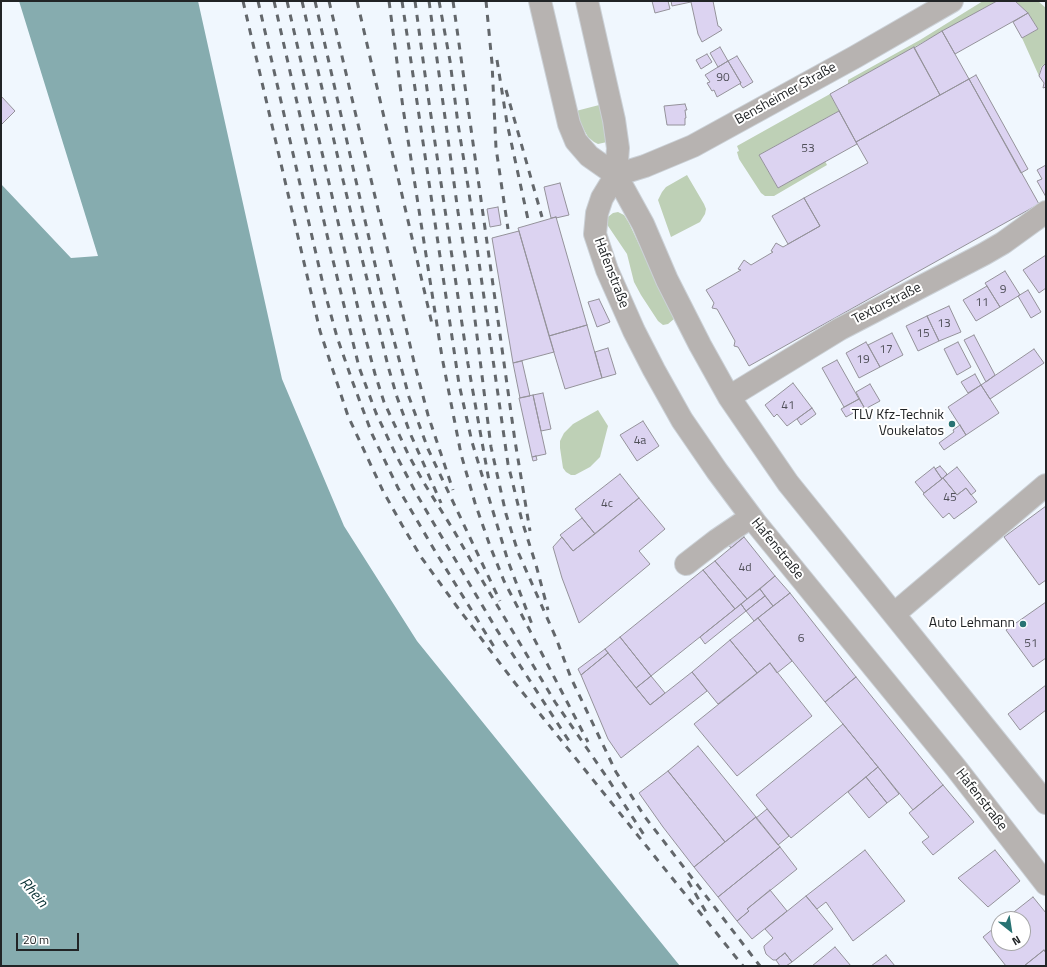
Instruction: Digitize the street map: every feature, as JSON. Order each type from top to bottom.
[{"type":"street","points":[[540,1],[569,124],[576,141],[589,156],[616,175],[643,224],[667,280],[700,345],[729,397],[788,483],[1046,803]]},
{"type":"street","name":"Hafenstraße","points":[[587,1],[614,120],[618,148],[616,175],[602,198],[597,213],[595,234],[607,270],[634,331],[654,370],[682,420],[751,517],[956,768],[1046,884]]},
{"type":"street","name":"Bensheimer Straße","points":[[616,175],[645,166],[693,146],[862,53],[952,1]]},
{"type":"street","name":"Textorstraße","points":[[729,397],[840,329],[1003,243],[1046,212]]},
{"type":"street","points":[[894,614],[1046,485]]},
{"type":"street","points":[[686,564],[717,540],[751,517]]},
{"type":"green space","points":[[983,1],[997,1],[848,84],[848,80],[920,40]]},
{"type":"green space","points":[[1015,1],[1038,1],[1046,8],[1046,63],[1041,67],[1039,76],[1022,38],[1038,29],[1028,13]]},
{"type":"green space","points":[[830,94],[839,111],[759,155],[778,188],[825,161],[827,165],[774,196],[765,196],[761,193],[739,159],[737,152],[739,151],[737,146]]},
{"type":"green space","points":[[603,104],[607,142],[598,144],[588,137],[580,123],[576,111]]},
{"type":"green space","points":[[687,175],[704,204],[706,209],[705,214],[700,222],[671,237],[658,200],[666,187]]},
{"type":"green space","points":[[618,212],[624,215],[629,223],[674,319],[668,324],[663,325],[658,321],[641,295],[634,282],[627,254],[604,220],[613,213]]},
{"type":"green space","points":[[598,410],[608,426],[600,457],[590,467],[575,475],[571,475],[563,468],[560,441],[564,433],[573,424]]},
{"type":"water","name":"Rhein","points":[[19,1],[198,1],[282,379],[344,526],[417,641],[680,966],[1,966],[1,184],[71,258],[98,256]]},
{"type":"building","points":[[652,1],[668,1],[670,9],[655,13]]},
{"type":"building","points":[[671,1],[713,1],[718,26],[722,30],[702,42],[698,34],[691,2],[672,6]]},
{"type":"building","points":[[997,1],[1015,1],[1028,13],[955,54],[942,31]]},
{"type":"building","points":[[1028,13],[1038,29],[1022,38],[1013,22]]},
{"type":"building","points":[[942,31],[969,79],[940,95],[914,48]]},
{"type":"building","points":[[720,47],[728,61],[718,67],[710,53]]},
{"type":"building","points":[[914,47],[940,95],[856,142],[830,94]]},
{"type":"building","points":[[707,54],[712,62],[701,69],[696,60]]},
{"type":"building","points":[[737,56],[753,82],[743,88],[728,61]]},
{"type":"building","points":[[728,61],[741,83],[717,97],[714,90],[712,91],[707,83],[710,82],[705,75]]},
{"type":"building","points":[[1046,63],[1046,87],[1043,88],[1044,83],[1039,76],[1042,67]]},
{"type":"building","points":[[976,75],[1028,169],[1021,173],[969,79]]},
{"type":"building","points":[[969,79],[1039,204],[749,366],[738,347],[734,346],[735,341],[717,309],[712,308],[714,303],[706,290],[741,270],[738,269],[744,260],[751,265],[773,252],[771,251],[776,243],[783,247],[820,226],[804,198],[868,163],[856,142]]},
{"type":"building","points":[[1,96],[15,111],[1,125]]},
{"type":"building","points":[[685,104],[687,110],[685,110],[685,125],[667,125],[664,106]]},
{"type":"building","points":[[839,111],[857,144],[778,188],[759,155]]},
{"type":"building","points":[[1046,165],[1046,197],[1037,181],[1042,179],[1037,170]]},
{"type":"building","points":[[560,183],[569,215],[551,218],[544,187]]},
{"type":"building","points":[[804,198],[820,226],[788,244],[772,216]]},
{"type":"building","points":[[498,207],[501,225],[490,227],[487,209]]},
{"type":"building","points":[[556,217],[587,325],[549,336],[518,228]]},
{"type":"building","points":[[519,231],[554,352],[513,363],[492,238]]},
{"type":"building","points":[[1046,255],[1046,288],[1039,293],[1023,270]]},
{"type":"building","points":[[1005,271],[1020,295],[1000,307],[985,283]]},
{"type":"building","points":[[987,286],[1000,307],[976,321],[963,300]]},
{"type":"building","points":[[1028,290],[1041,312],[1031,318],[1018,296]]},
{"type":"building","points":[[599,299],[610,322],[597,327],[588,302]]},
{"type":"building","points":[[949,306],[961,332],[939,341],[927,316]]},
{"type":"building","points":[[927,316],[939,341],[918,351],[906,326]]},
{"type":"building","points":[[587,325],[602,378],[565,389],[549,336]]},
{"type":"building","points":[[892,333],[903,355],[880,367],[868,345]]},
{"type":"building","points":[[974,335],[995,375],[986,382],[964,340]]},
{"type":"building","points":[[866,342],[880,367],[859,378],[846,353]]},
{"type":"building","points":[[958,342],[971,367],[957,375],[944,349]]},
{"type":"building","points":[[608,348],[616,374],[602,378],[595,352]]},
{"type":"building","points":[[1034,349],[1044,363],[990,399],[981,385]]},
{"type":"building","points":[[837,360],[859,399],[844,407],[822,368]]},
{"type":"building","points":[[522,361],[530,396],[520,398],[513,363]]},
{"type":"building","points":[[975,374],[981,385],[968,393],[961,382]]},
{"type":"building","points":[[793,383],[812,408],[787,426],[777,414],[774,417],[765,405]]},
{"type":"building","points":[[870,384],[880,401],[865,409],[856,392]]},
{"type":"building","points":[[981,385],[999,413],[966,435],[948,407]]},
{"type":"building","points":[[543,393],[551,429],[541,431],[533,395]]},
{"type":"building","points":[[533,395],[546,454],[532,457],[519,398]]},
{"type":"building","points":[[859,399],[864,407],[846,417],[841,409]]},
{"type":"building","points":[[812,408],[816,414],[801,425],[797,419]]},
{"type":"building","points":[[643,421],[659,446],[637,461],[620,435]]},
{"type":"building","points":[[960,425],[966,435],[944,450],[939,443],[954,432],[953,430]]},
{"type":"building","points":[[536,456],[537,460],[533,461],[532,457]]},
{"type":"building","points":[[940,466],[947,474],[942,479],[935,469]]},
{"type":"building","points":[[934,467],[942,479],[924,493],[915,482]]},
{"type":"building","points":[[957,467],[976,491],[971,495],[966,488],[957,495],[943,478]]},
{"type":"building","points":[[620,474],[639,498],[595,534],[575,509]]},
{"type":"building","points":[[943,478],[957,495],[966,488],[977,502],[954,519],[949,513],[943,518],[923,494]]},
{"type":"building","points":[[639,498],[665,529],[639,551],[650,564],[579,623],[562,578],[553,547],[562,537],[573,551]]},
{"type":"building","points":[[1046,506],[1046,580],[1039,585],[1004,537]]},
{"type":"building","points":[[582,518],[595,534],[573,551],[560,535]]},
{"type":"building","points":[[742,534],[744,537],[731,548],[728,544]]},
{"type":"building","points":[[744,537],[775,576],[747,599],[715,561]]},
{"type":"building","points":[[715,561],[747,599],[735,609],[703,570]]},
{"type":"building","points":[[703,570],[735,609],[651,676],[620,637]]},
{"type":"building","points":[[775,576],[790,593],[773,606],[760,589]]},
{"type":"building","points":[[760,589],[765,596],[746,611],[741,604]]},
{"type":"building","points":[[790,593],[856,677],[825,702],[758,618]]},
{"type":"building","points":[[765,596],[773,606],[754,621],[746,611]]},
{"type":"building","points":[[1046,602],[1046,658],[1033,667],[1006,630]]},
{"type":"building","points":[[741,604],[746,611],[705,644],[700,637]]},
{"type":"building","points":[[758,618],[792,661],[777,673],[770,663],[757,673],[730,640]]},
{"type":"building","points":[[620,637],[651,676],[636,688],[605,649]]},
{"type":"building","points":[[730,640],[757,673],[718,704],[692,672]]},
{"type":"building","points":[[605,649],[608,653],[581,675],[578,669]]},
{"type":"building","points":[[608,653],[650,705],[692,672],[707,691],[621,758],[608,739],[581,675]]},
{"type":"building","points":[[770,663],[812,716],[737,776],[694,724]]},
{"type":"building","points":[[651,676],[665,693],[650,705],[636,688]]},
{"type":"building","points":[[856,677],[943,785],[913,810],[825,702]]},
{"type":"building","points":[[1046,685],[1046,710],[1020,730],[1008,714]]},
{"type":"building","points":[[843,724],[878,767],[791,838],[756,795]]},
{"type":"building","points":[[698,746],[756,817],[725,842],[668,771]]},
{"type":"building","points":[[878,767],[899,794],[887,803],[866,777]]},
{"type":"building","points":[[668,771],[725,842],[694,867],[639,793]]},
{"type":"building","points":[[866,777],[887,803],[869,818],[848,792]]},
{"type":"building","points":[[943,785],[974,822],[933,855],[922,842],[929,837],[909,813]]},
{"type":"building","points":[[767,809],[789,836],[778,845],[756,818]]},
{"type":"building","points":[[756,817],[780,847],[718,897],[694,867]]},
{"type":"building","points":[[780,847],[797,869],[747,909],[749,911],[737,921],[718,897]]},
{"type":"building","points":[[865,850],[905,901],[853,941],[826,902],[817,909],[806,896]]},
{"type":"building","points":[[995,850],[1020,881],[988,907],[958,878]]},
{"type":"building","points":[[770,890],[787,911],[752,939],[737,921],[749,911],[747,909]]},
{"type":"building","points":[[806,896],[833,929],[792,962],[785,953],[776,960],[773,960],[766,954],[764,948],[764,946],[773,938],[765,929]]},
{"type":"building","points":[[1033,897],[1046,913],[1046,953],[1044,950],[1024,966],[1006,966],[994,951],[1031,951],[1031,911],[1015,911]]},
{"type":"building","points":[[991,930],[991,947],[983,937]]},
{"type":"building","points":[[835,947],[851,966],[812,966]]},
{"type":"building","points":[[1044,950],[1046,953],[1046,966],[1024,966]]},
{"type":"building","points":[[785,953],[792,962],[786,966],[780,966],[776,960]]},
{"type":"building","points":[[886,955],[895,966],[871,966]]},
{"type":"railway","points":[[243,1],[320,331],[348,416],[383,491],[421,557],[458,608],[515,683],[743,966]]},
{"type":"railway","points":[[258,1],[325,293],[337,337],[353,383],[372,434],[398,488],[496,650]]},
{"type":"railway","points":[[274,1],[330,248],[359,367],[376,413],[417,495],[495,627],[569,741]]},
{"type":"railway","points":[[287,1],[360,317],[384,402],[409,456],[424,483],[555,702],[606,776],[646,838]]},
{"type":"railway","points":[[302,1],[388,366],[410,433],[441,503]]},
{"type":"railway","points":[[315,1],[382,295],[409,397],[428,449],[500,601]]},
{"type":"railway","points":[[329,1],[414,362],[428,415],[453,490]]},
{"type":"railway","points":[[357,1],[432,324]]},
{"type":"railway","points":[[389,1],[403,108],[442,357],[461,454],[475,503],[504,581],[588,742]]},
{"type":"railway","points":[[402,1],[459,384],[472,442],[508,561],[533,627]]},
{"type":"railway","points":[[415,1],[468,364],[489,481]]},
{"type":"railway","points":[[429,1],[458,212],[473,304],[491,447],[506,514],[518,552],[556,638],[571,678],[616,772],[645,817],[760,966]]},
{"type":"railway","points":[[439,1],[450,61],[508,464],[522,521],[548,610]]},
{"type":"railway","points":[[453,1],[515,441],[530,531]]},
{"type":"railway","points":[[486,1],[492,63],[496,148],[508,229]]},
{"type":"railway","points":[[497,60],[507,123],[529,224]]},
{"type":"railway","points":[[506,90],[542,217]]},
{"type":"railway","points":[[688,881],[709,917]]},
{"type":"place","name":"TLV Kfz-Technik Voukelatos","points":[[952,424]]},
{"type":"place","name":"Auto Lehmann","points":[[1023,624]]}]
